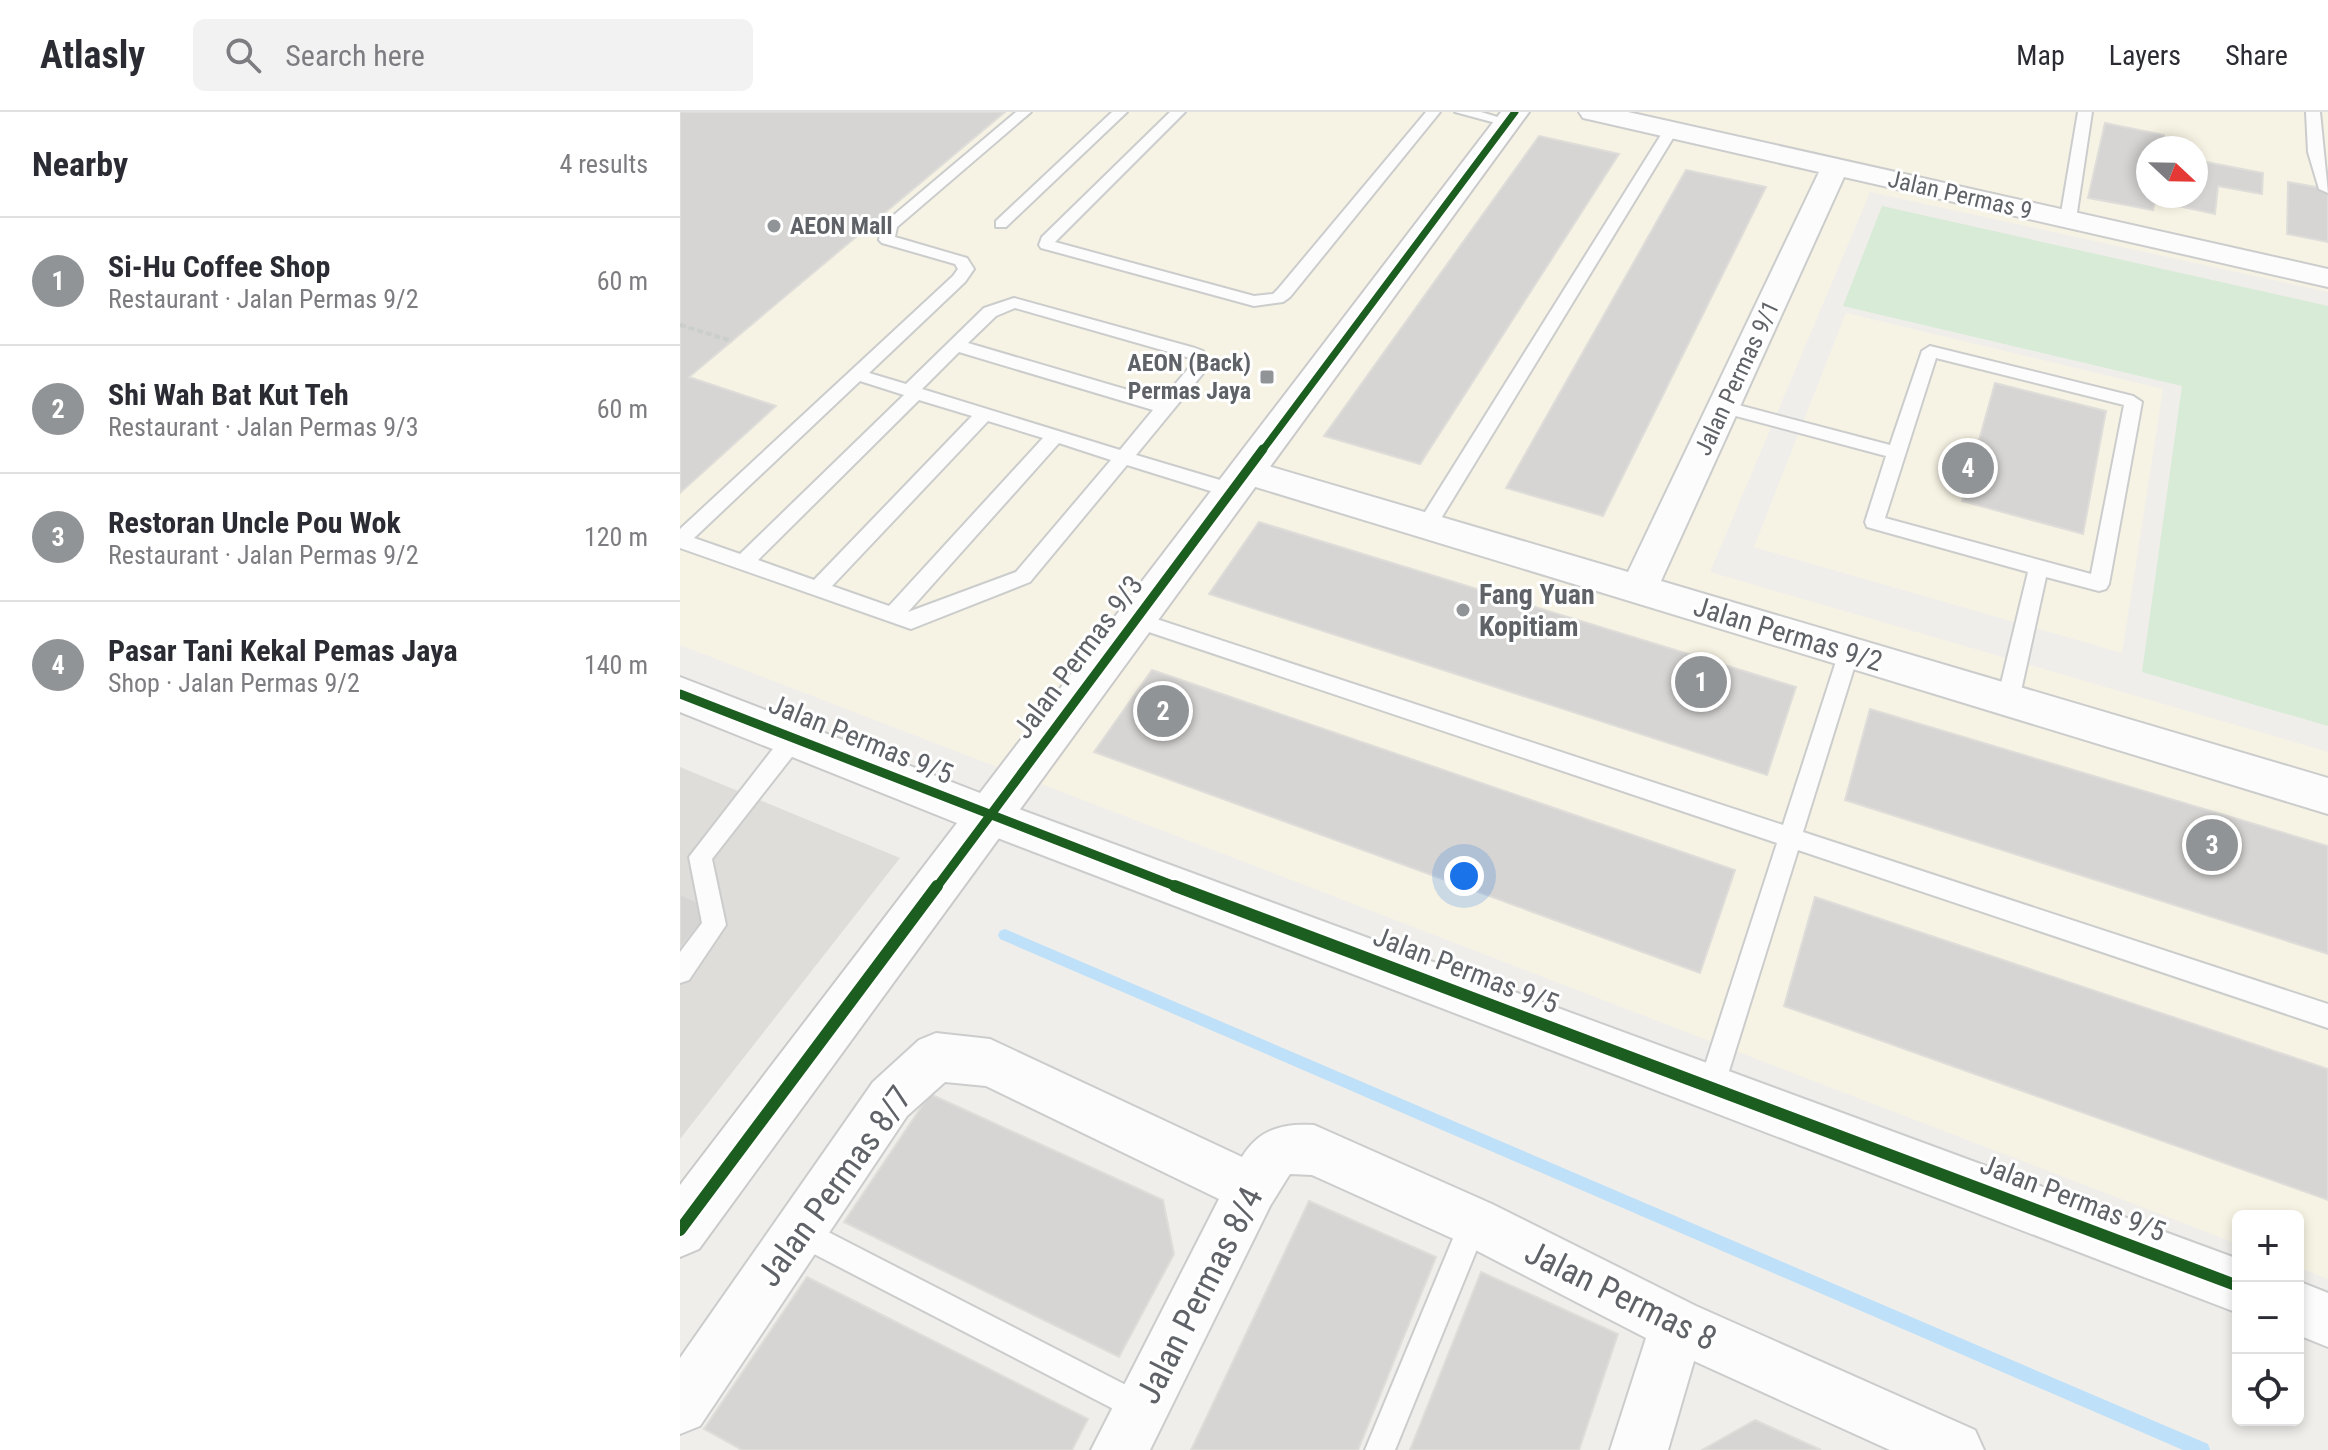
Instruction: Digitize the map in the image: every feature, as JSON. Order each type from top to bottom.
[{"type":"street","name":"Jalan Permas 9","points":[[1592,112],[2328,278]]},
{"type":"street","name":"Jalan Permas 9/3","points":[[680,1230],[1511,117]]},
{"type":"street","name":"Jalan Permas 9/1","points":[[1639,589],[1835,167]]},
{"type":"street","name":"Jalan Permas 9/2","points":[[1241,481],[1427,525],[2328,796]]},
{"type":"street","name":"Jalan Permas 9/5","points":[[680,694],[989,816],[2232,1284]]},
{"type":"street","name":"Jalan Permas 8/7","points":[[680,1406],[890,1099],[936,1057],[990,1063],[1252,1188]]},
{"type":"street","name":"Jalan Permas 8/4","points":[[1130,1429],[1252,1188],[1272,1156],[1286,1147]]},
{"type":"street","name":"Jalan Permas 8","points":[[1286,1147],[1314,1150],[1474,1222],[1893,1437],[1955,1450]]},
{"type":"street","points":[[2304,1310],[2328,1320]]},
{"type":"street","points":[[1639,1450],[1677,1325]]},
{"type":"lane","points":[[743,563],[990,312],[1014,303],[1197,355],[1201,365],[1198,371],[1023,577],[911,621],[817,589],[743,563],[680,540],[959,279],[966,269],[961,261],[887,240],[890,225],[1024,112]]},
{"type":"lane","points":[[1001,224],[1120,112]]},
{"type":"lane","points":[[1178,112],[1047,240],[1047,245],[1254,301],[1277,298],[1284,293],[1433,112]]},
{"type":"lane","points":[[1462,112],[1511,117]]},
{"type":"lane","points":[[2068,219],[2085,112]]},
{"type":"lane","points":[[2313,112],[2326,189]]},
{"type":"lane","points":[[1427,525],[1671,130]]},
{"type":"lane","points":[[956,345],[1167,408]]},
{"type":"lane","points":[[1930,351],[2133,402],[2099,584],[2039,567],[1874,522],[1930,351]]},
{"type":"lane","points":[[858,375],[1126,457],[1241,481]]},
{"type":"lane","points":[[1723,407],[1897,453]]},
{"type":"lane","points":[[817,589],[985,414]]},
{"type":"lane","points":[[893,615],[1056,435]]},
{"type":"lane","points":[[2008,700],[2039,567]]},
{"type":"lane","points":[[1135,620],[2328,1016]]},
{"type":"lane","points":[[1711,1087],[1849,652]]},
{"type":"lane","points":[[680,972],[714,925],[700,857],[794,738]]},
{"type":"lane","points":[[1380,1450],[1474,1222]]},
{"type":"lane","points":[[799,1231],[1130,1429]]},
{"type":"path","points":[[680,325],[732,341]]},
{"type":"shaded area","points":[[680,112],[2328,112],[2328,292],[1870,192],[1710,572],[2328,752],[2328,1279],[2304,1269],[2304,1210],[2232,1210],[2232,1242],[680,645]]},
{"type":"shaded area","points":[[1846,313],[2163,389],[2122,653],[1754,547]]},
{"type":"shaded area","points":[[680,767],[900,858],[680,1139]]},
{"type":"green space","points":[[1882,206],[2328,306],[2328,726],[2142,672],[2182,386],[1843,306]]},
{"type":"building","name":"AEON Mall","points":[[680,112],[1005,112],[689,377],[776,406],[680,493]]},
{"type":"building","points":[[2105,123],[2164,135],[2136,136],[2136,207],[2088,198]]},
{"type":"building","points":[[1539,136],[1619,154],[1420,464],[1324,436]]},
{"type":"building","points":[[2208,162],[2263,173],[2262,194],[2218,186],[2215,214],[2187,208],[2208,208]]},
{"type":"building","points":[[1686,170],[1766,187],[1603,516],[1506,488]]},
{"type":"building","points":[[2288,182],[2328,189],[2328,242],[2287,234]]},
{"type":"building","points":[[1995,383],[2106,411],[2083,534],[1962,501]]},
{"type":"building","points":[[1259,522],[1796,687],[1767,775],[1209,594]]},
{"type":"building","points":[[1152,670],[1735,870],[1700,973],[1094,752]]},
{"type":"building","points":[[1870,709],[2328,846],[2328,954],[1845,800]]},
{"type":"building","points":[[680,894],[713,909],[680,948]]},
{"type":"building","points":[[1815,897],[2328,1069],[2328,1200],[1784,1006]]},
{"type":"building","points":[[930,1094],[1163,1200],[1174,1254],[1119,1357],[844,1222]]},
{"type":"building","points":[[1309,1201],[1436,1257],[1358,1450],[1191,1450]]},
{"type":"building","points":[[1481,1272],[1618,1334],[1579,1450],[1410,1450]]},
{"type":"building","points":[[807,1277],[1088,1419],[1072,1450],[742,1450],[704,1429]]},
{"type":"building","points":[[1755,1420],[1821,1450],[1702,1450]]},
{"type":"waterway","points":[[1005,935],[2202,1450]]},
{"type":"cycle path","points":[[680,1230],[1515,112]]},
{"type":"cycle path","points":[[680,694],[989,816],[2232,1284]]},
{"type":"place","name":"AEON Mall","points":[[774,226]]},
{"type":"place","name":"AEON (Back) Permas Jaya","points":[[1267,377]]},
{"type":"place","name":"Pasar Tani Kekal Pemas Jaya","points":[[1968,468]]},
{"type":"place","name":"Fang Yuan Kopitiam","points":[[1463,610]]},
{"type":"place","name":"Si-Hu Coffee Shop","points":[[1701,682]]},
{"type":"place","name":"Shi Wah Bat Kut Teh","points":[[1163,711]]},
{"type":"place","name":"Restoran Uncle Pou Wok","points":[[2212,845]]}]
